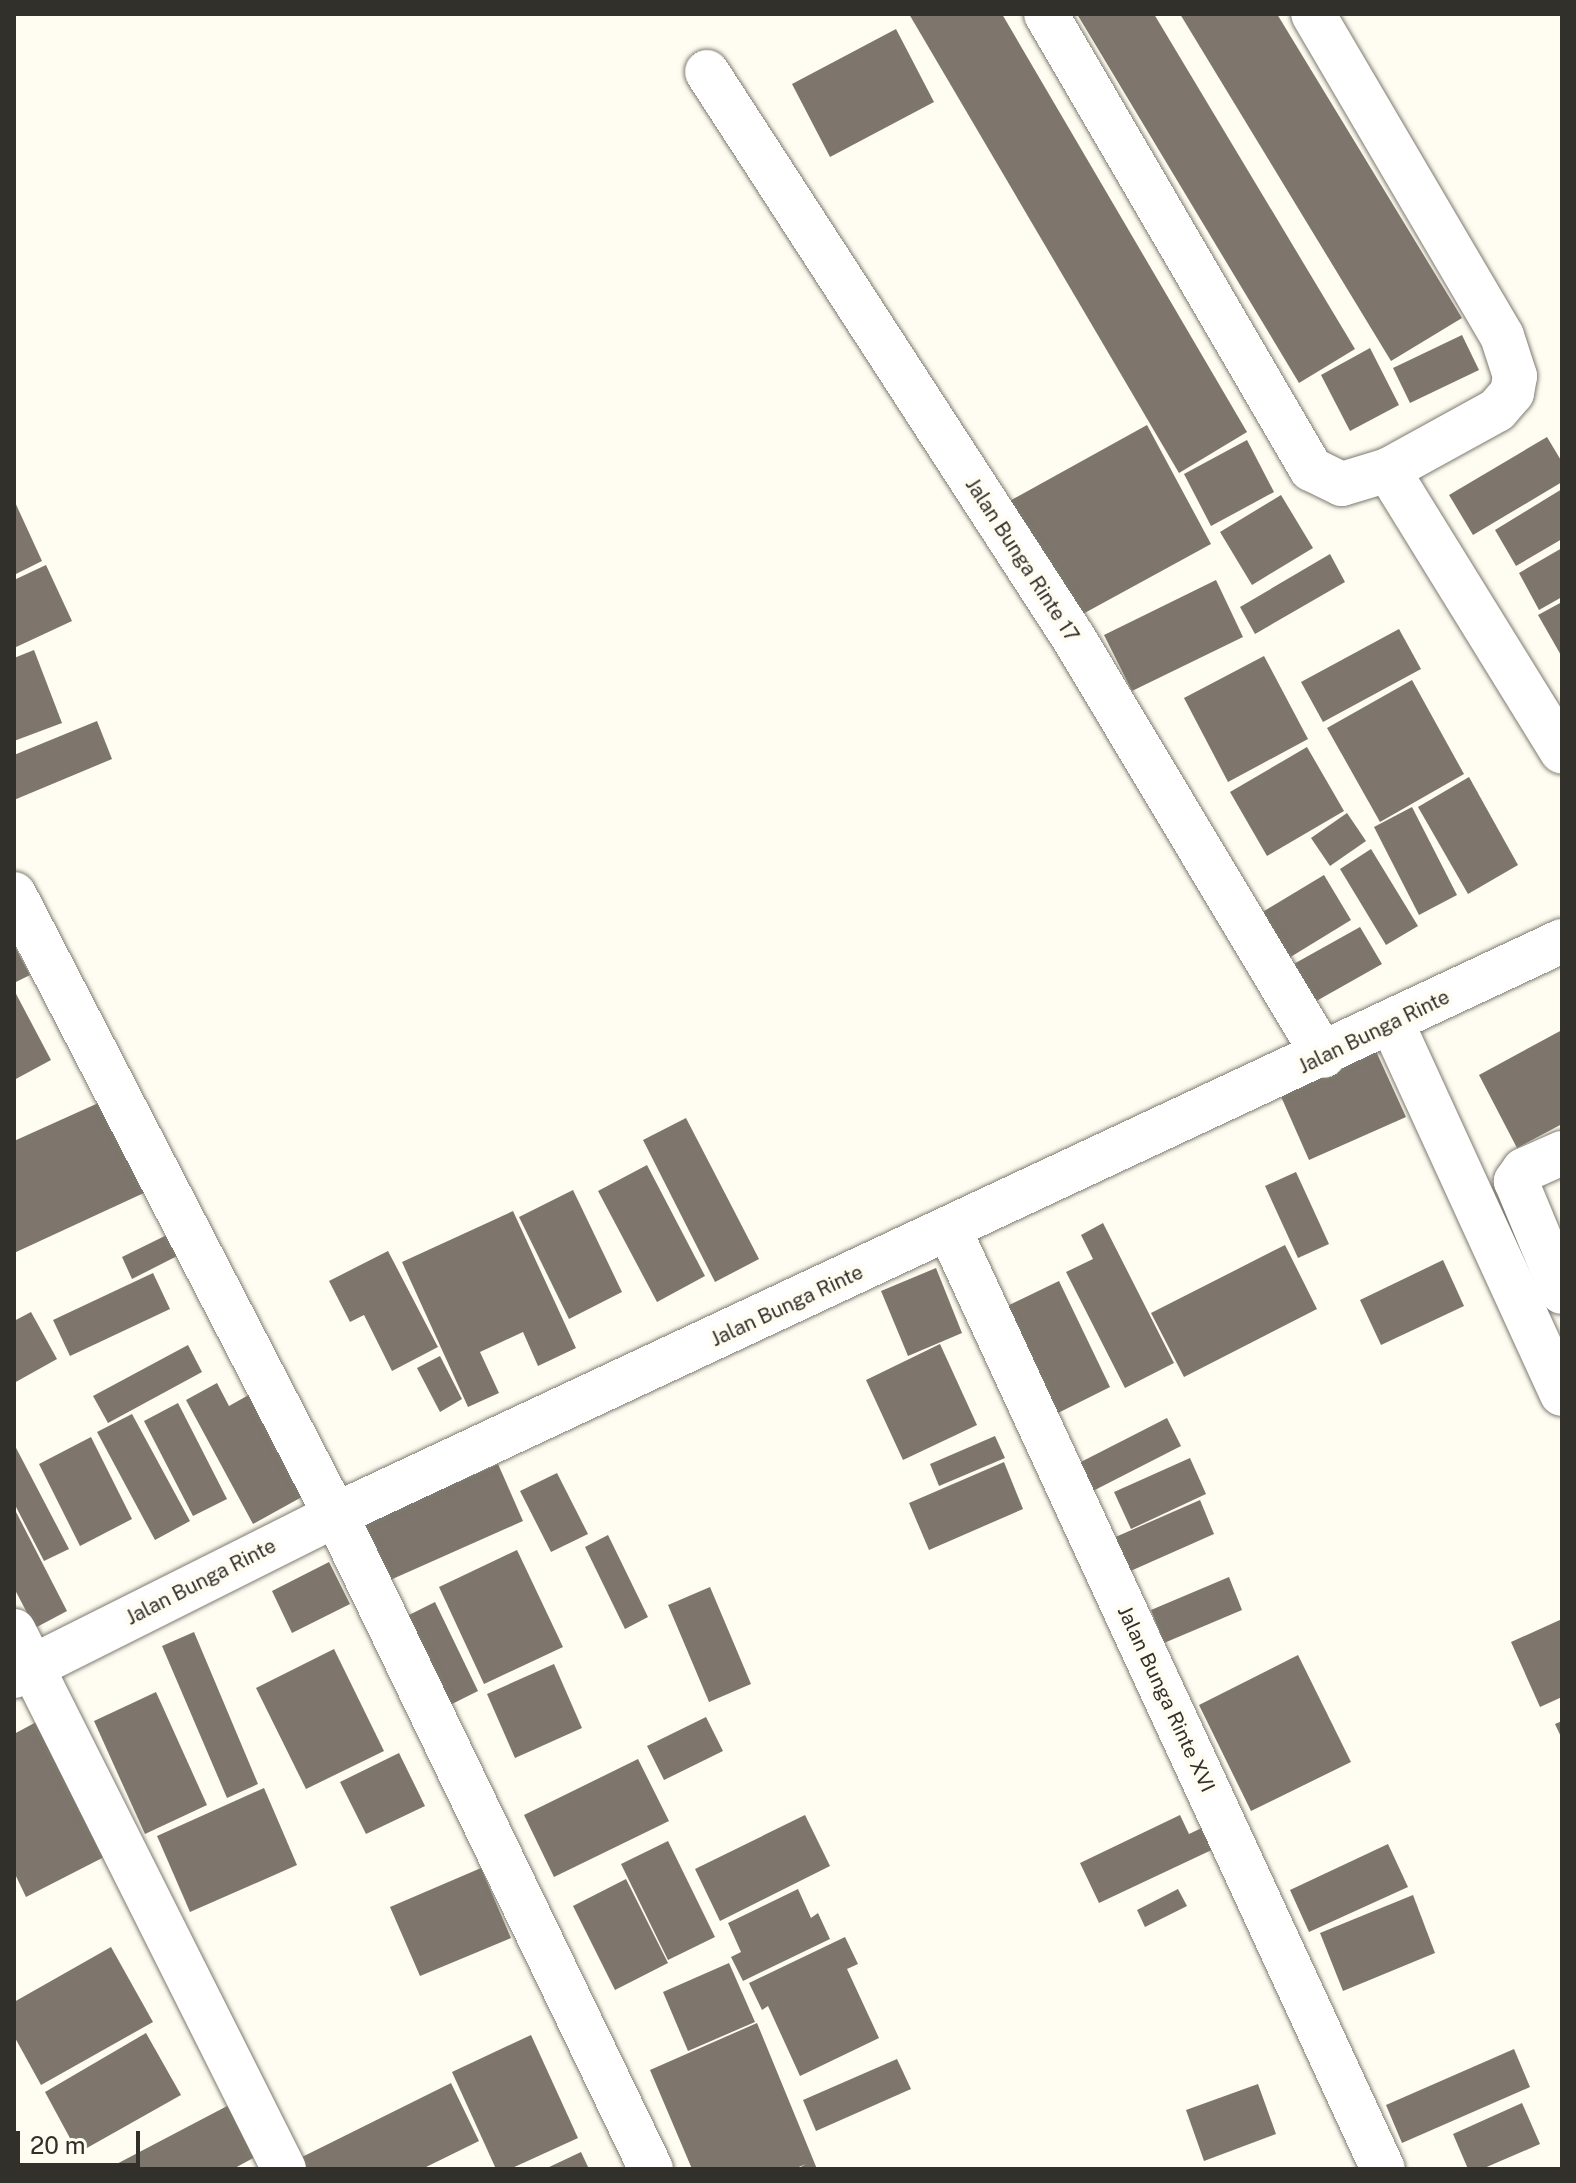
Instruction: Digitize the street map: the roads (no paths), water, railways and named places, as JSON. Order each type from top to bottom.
[{"type":"street","points":[[1046,14],[1311,469],[1342,484],[1388,470],[1497,410],[1512,393],[1512,354],[1313,14]]},
{"type":"street","name":"Jalan Bunga Rinte 17","points":[[707,72],[1073,637],[1324,1056]]},
{"type":"street","points":[[1388,470],[1562,752]]},
{"type":"street","points":[[14,894],[335,1515],[651,2169]]},
{"type":"street","name":"Jalan Bunga Rinte","points":[[20,1658],[1324,1056],[1562,941]]},
{"type":"street","points":[[1392,1023],[1562,1394]]},
{"type":"street","points":[[1562,1153],[1524,1170],[1516,1181],[1562,1292]]},
{"type":"street","name":"Jalan Bunga Rinte XVI","points":[[949,1229],[1383,2169]]},
{"type":"street","points":[[20,1658],[284,2169]]}]
